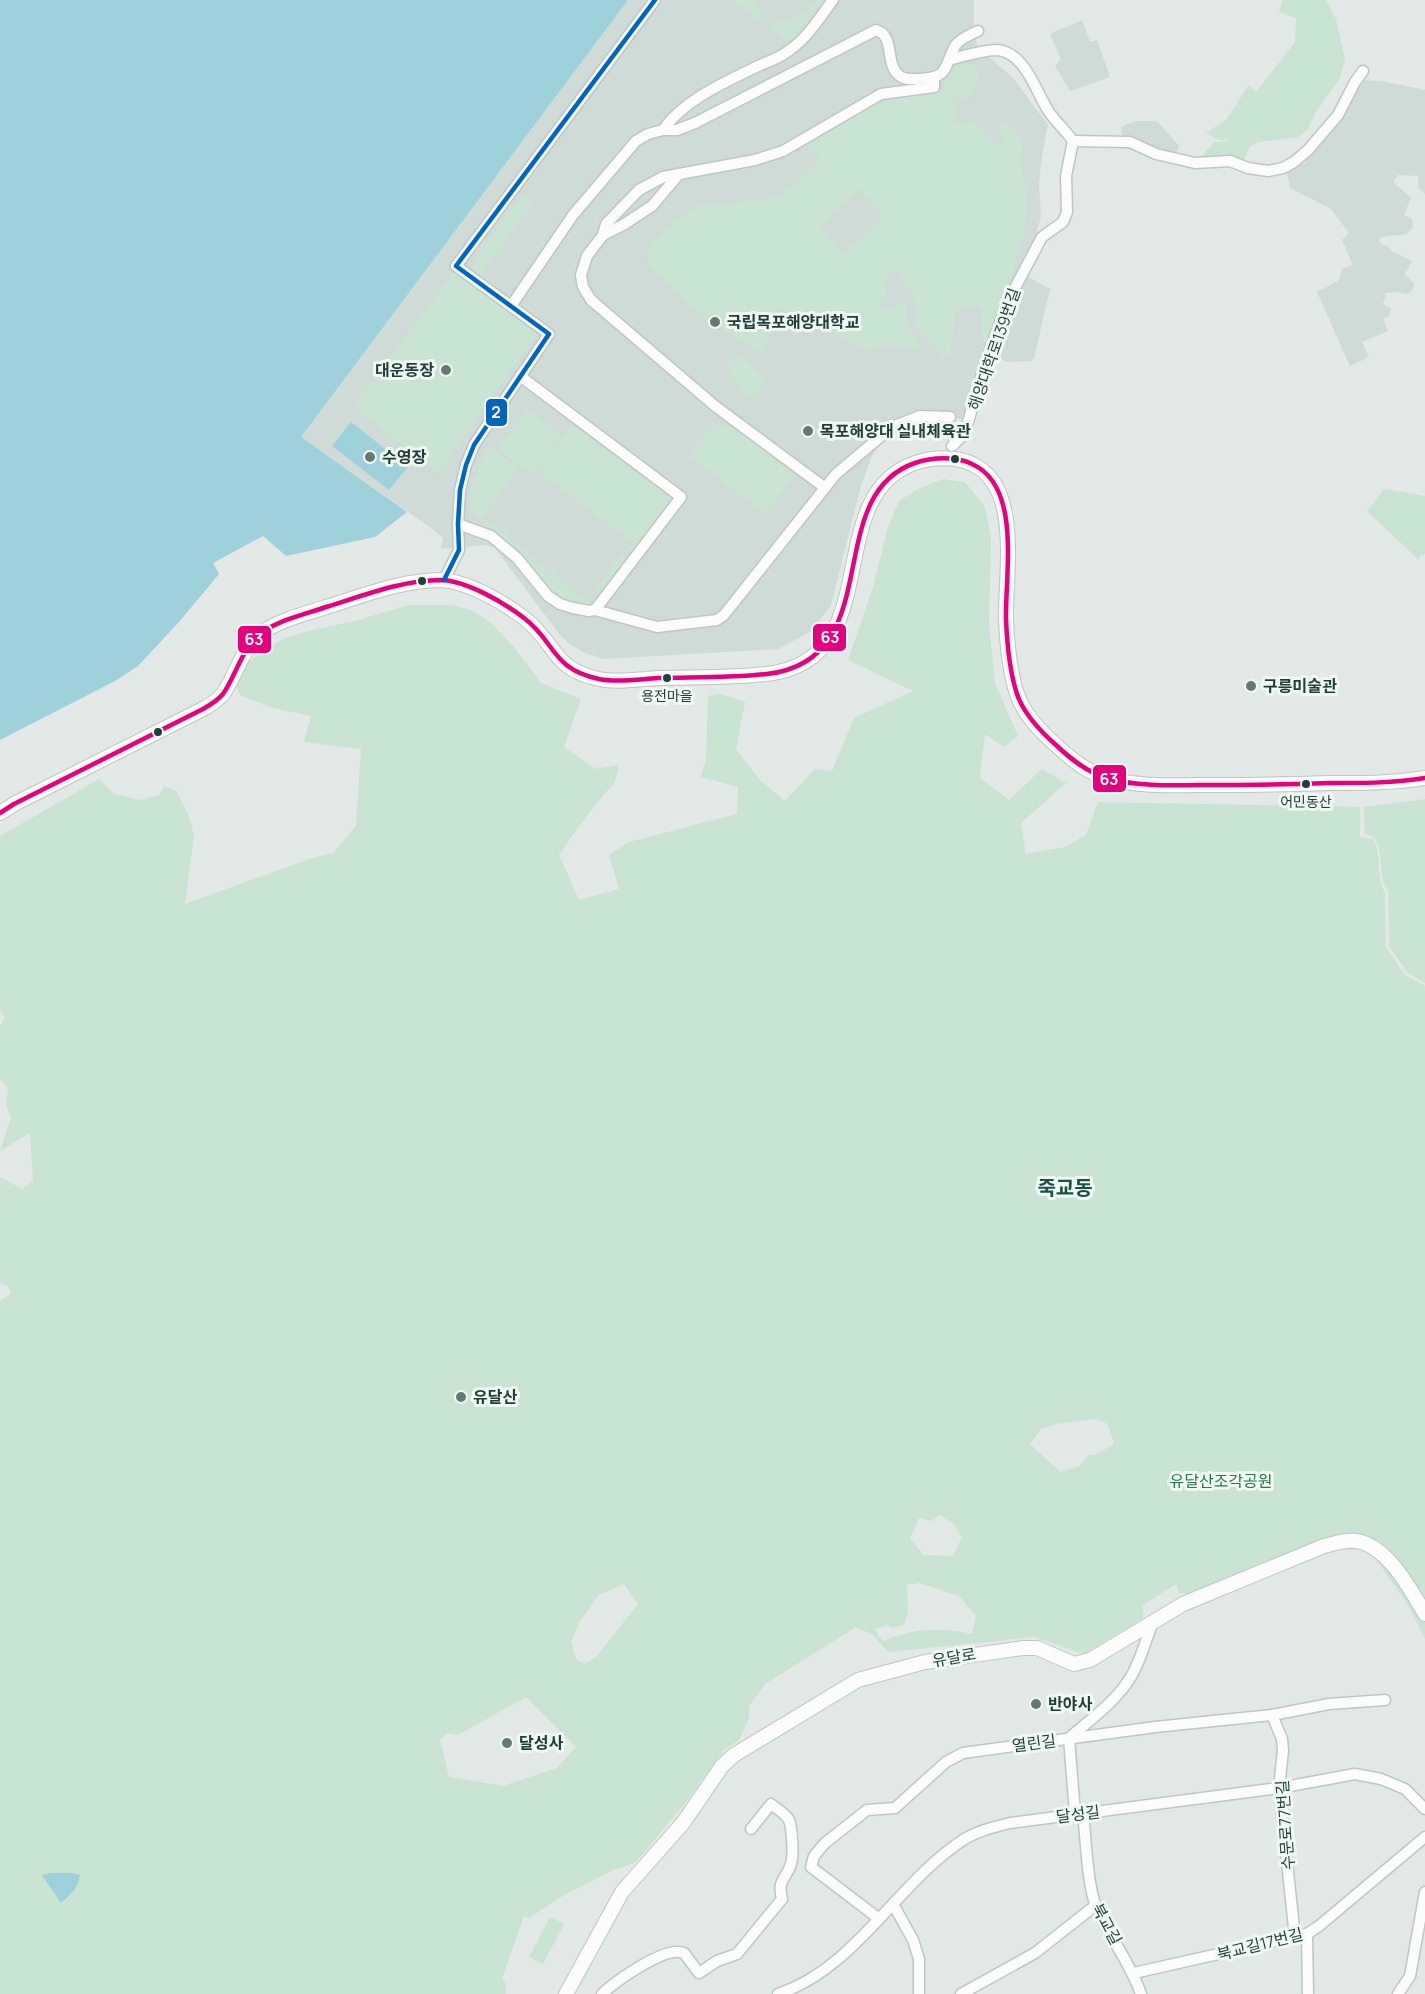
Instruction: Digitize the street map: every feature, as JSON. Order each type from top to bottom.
[{"type":"street","points":[[444,580],[459,550],[460,490],[474,444],[549,334],[456,266],[654,0]]},
{"type":"street","points":[[663,129],[670,120],[689,105],[754,68],[790,51],[804,38],[833,0]]},
{"type":"street","points":[[510,306],[573,214],[636,141],[663,129],[677,130],[695,123],[876,30],[882,32],[887,38],[895,72],[902,78],[934,79],[940,75],[951,59],[957,43],[978,31]]},
{"type":"street","points":[[951,59],[987,51],[997,50],[1009,53],[1018,60],[1050,114],[1073,141],[1130,142],[1156,154],[1195,163],[1230,161],[1248,168],[1268,171],[1283,168],[1308,150],[1338,115],[1363,71]]},
{"type":"street","points":[[824,487],[716,406],[591,300],[583,287],[581,275],[587,256],[603,235],[606,224],[639,190],[663,177],[755,160],[783,152],[881,94],[934,87],[934,79]]},
{"type":"street","name":"해양대학로139번길","points":[[952,446],[966,429],[1006,303],[1042,237],[1064,222],[1067,212],[1066,176],[1073,141]]},
{"type":"street","points":[[603,235],[652,206],[680,174]]},
{"type":"street","points":[[520,376],[681,497],[595,610]]},
{"type":"street","points":[[458,524],[490,536],[517,558],[548,596],[573,608],[595,610],[657,627],[717,620],[724,615],[824,487],[837,474],[892,427],[920,416],[950,417]]},
{"type":"street","points":[[0,813],[203,709],[221,696],[242,656],[260,634],[285,620],[367,594],[412,584],[444,580],[489,595],[528,621],[565,667],[602,680],[769,674],[783,670],[818,652],[831,637],[838,624],[847,599],[864,518],[874,494],[908,465],[933,459],[962,460],[972,463],[987,473],[1003,500],[1007,525],[1006,622],[1009,657],[1017,695],[1032,722],[1089,771],[1108,778],[1152,784],[1380,783],[1425,778]]},
{"type":"street","name":"유달로","points":[[566,1994],[622,1892],[683,1823],[722,1766],[734,1755],[858,1680],[924,1662],[1023,1648],[1037,1648],[1074,1664],[1090,1660],[1183,1604],[1324,1546],[1346,1541],[1359,1541],[1386,1557],[1413,1593],[1425,1614]]},
{"type":"street","points":[[1069,1738],[1124,1687],[1133,1673],[1153,1622]]},
{"type":"street","name":"열린길","points":[[878,1918],[811,1867],[814,1856],[825,1843],[867,1810],[895,1808],[946,1762],[963,1753],[1272,1714],[1329,1704],[1385,1700]]},
{"type":"street","name":"수문로77번길","points":[[1272,1714],[1282,1739],[1279,1788],[1295,1937]]},
{"type":"street","name":"북교길","points":[[1069,1738],[1093,1896],[1134,1973],[1141,1994]]},
{"type":"street","name":"달성길","points":[[778,1994],[804,1984],[844,1955],[892,1904],[944,1855],[974,1833],[1010,1823],[1279,1788],[1355,1774],[1381,1779],[1405,1789],[1425,1809]]},
{"type":"street","points":[[602,1994],[635,1968],[676,1951],[684,1953],[699,1972],[717,1960],[737,1954],[782,1899],[780,1882],[792,1860],[790,1823],[784,1814],[771,1804],[751,1829]]},
{"type":"street","name":"북교길17번길","points":[[1134,1973],[1306,1934],[1319,1926],[1425,1837]]},
{"type":"street","points":[[1398,1994],[1410,1976],[1425,1892]]},
{"type":"street","points":[[892,1904],[913,1940],[919,1959],[919,1994]]},
{"type":"street","points":[[961,1994],[1035,1953],[1096,1905]]},
{"type":"street","points":[[1306,1934],[1308,1994]]},
{"type":"shaded area","name":"국립목포해양대학교","points":[[628,0],[974,0],[977,47],[1014,79],[1048,125],[1039,184],[1041,216],[1036,236],[1019,272],[1050,289],[1034,358],[1031,361],[1006,362],[994,355],[984,356],[966,419],[934,418],[911,421],[881,441],[871,458],[860,489],[831,605],[812,631],[778,649],[604,659],[587,654],[569,644],[560,635],[495,548],[485,545],[441,549],[443,538],[428,526],[301,437]]},
{"type":"shaded area","points":[[1082,20],[1090,42],[1097,40],[1110,77],[1070,91],[1055,66],[1061,59],[1050,34]]},
{"type":"shaded area","points":[[1364,80],[1425,90],[1425,194],[1418,187],[1418,176],[1398,175],[1393,182],[1411,198],[1404,215],[1412,219],[1413,227],[1407,234],[1381,237],[1379,242],[1391,251],[1412,261],[1405,275],[1414,283],[1413,289],[1408,294],[1386,293],[1383,304],[1391,308],[1390,315],[1383,319],[1388,331],[1362,342],[1369,357],[1350,366],[1317,292],[1338,281],[1343,268],[1353,265],[1342,240],[1349,233],[1331,209],[1290,188],[1287,170],[1305,163]]},
{"type":"shaded area","points":[[1135,121],[1157,121],[1179,146],[1176,154],[1158,152],[1138,140],[1122,140],[1121,127]]},
{"type":"green space","points":[[732,0],[753,0],[757,10],[768,20],[764,24]]},
{"type":"green space","points":[[817,0],[825,0],[796,36],[787,42],[770,29],[775,23],[799,16]]},
{"type":"green space","points":[[1282,0],[1326,0],[1336,19],[1345,59],[1340,78],[1316,112],[1308,129],[1298,137],[1258,142],[1250,146],[1244,159],[1198,161],[1214,142],[1229,139],[1220,140],[1206,133],[1226,120],[1249,85],[1256,92],[1295,42],[1296,18],[1279,12]]},
{"type":"green space","points":[[963,61],[980,68],[975,90],[970,97],[955,100],[955,123],[974,122],[997,144],[1006,139],[997,126],[1006,120],[1023,141],[1022,181],[1028,181],[1024,233],[1010,284],[988,341],[982,341],[981,306],[956,308],[950,359],[935,348],[913,324],[914,300],[901,277],[904,275],[896,269],[882,282],[888,295],[880,300],[881,309],[893,309],[903,301],[906,304],[910,329],[925,350],[886,345],[868,351],[779,307],[764,350],[758,352],[706,318],[649,267],[647,256],[654,240],[672,223],[697,207],[779,197],[821,160],[807,145],[807,142],[851,115],[901,95],[942,92],[948,72]],"holes":[[[860,190],[884,216],[845,253],[820,227]]]},
{"type":"green space","points":[[525,197],[533,202],[481,274],[472,267],[473,263],[520,198]]},
{"type":"green space","name":"대운동장","points":[[456,270],[537,333],[438,474],[353,406]]},
{"type":"green space","points":[[737,355],[748,362],[766,380],[753,396],[747,399],[726,367]]},
{"type":"green space","points":[[527,409],[561,436],[532,475],[498,449]]},
{"type":"green space","points":[[572,424],[673,499],[633,553],[628,549],[633,542],[537,472]]},
{"type":"green space","points":[[716,424],[738,430],[796,476],[764,513],[691,457],[698,443]]},
{"type":"green space","points":[[488,446],[518,468],[481,520],[470,509],[471,487]]},
{"type":"green space","name":"유달산조각공원","points":[[943,479],[965,482],[985,507],[991,538],[989,623],[995,683],[1018,736],[1004,747],[985,734],[980,778],[1009,800],[1042,769],[1066,783],[1021,823],[1026,854],[1065,847],[1086,835],[1098,802],[1360,807],[1360,837],[1373,839],[1378,852],[1380,879],[1385,892],[1386,947],[1405,975],[1425,986],[1425,1639],[1408,1605],[1370,1550],[1329,1549],[1232,1576],[1189,1593],[1179,1593],[1176,1584],[1143,1605],[1143,1618],[1084,1654],[1034,1637],[888,1652],[873,1635],[856,1627],[765,1684],[749,1706],[749,1718],[739,1740],[724,1750],[685,1803],[635,1863],[615,1869],[557,1899],[530,1918],[524,1916],[502,1979],[505,1982],[506,1994],[0,1994],[0,1301],[11,1294],[8,1286],[0,1283],[0,1177],[22,1189],[33,1181],[30,1133],[0,1151],[11,1117],[6,1105],[8,1089],[0,1078],[0,1026],[5,1018],[0,1009],[0,836],[99,779],[114,794],[140,800],[159,795],[164,786],[176,791],[188,814],[194,835],[185,904],[312,858],[333,853],[356,826],[361,749],[304,742],[311,716],[273,708],[240,695],[233,676],[243,665],[284,638],[355,621],[408,605],[450,605],[471,610],[489,621],[514,647],[541,683],[581,699],[564,747],[596,769],[619,765],[614,784],[578,827],[559,855],[579,900],[619,889],[609,855],[629,842],[737,814],[738,787],[701,777],[706,759],[708,696],[721,694],[745,702],[736,749],[759,779],[785,801],[815,769],[832,771],[854,718],[913,691],[848,660],[873,587],[888,527],[899,501],[918,489]],"holes":[[[1095,1419],[1108,1424],[1114,1444],[1095,1455],[1088,1455],[1080,1466],[1060,1472],[1030,1444],[1041,1429],[1056,1424]],[[939,1515],[953,1523],[962,1537],[953,1556],[924,1555],[910,1539],[919,1518],[932,1521]],[[919,1583],[959,1596],[976,1616],[972,1634],[950,1630],[928,1630],[905,1633],[884,1641],[879,1637],[875,1629],[888,1625],[892,1628],[904,1625],[908,1611],[907,1585]],[[624,1584],[638,1604],[595,1658],[584,1664],[576,1659],[571,1642],[580,1621],[599,1595]],[[526,1697],[576,1747],[557,1768],[503,1786],[449,1777],[440,1739],[448,1733],[458,1735]],[[51,1873],[73,1873],[78,1883],[72,1894],[61,1903]]]},
{"type":"green space","points":[[1384,489],[1425,496],[1425,554],[1420,556],[1419,560],[1367,511]]},
{"type":"green space","points":[[486,519],[590,605],[576,604],[558,596],[518,554],[480,528]]},
{"type":"green space","points":[[622,554],[628,558],[628,561],[602,597],[594,590]]},
{"type":"green space","name":"어민동산","points":[[1425,799],[1425,983],[1408,973],[1389,946],[1388,891],[1383,878],[1377,844],[1374,837],[1365,834],[1364,807]]},
{"type":"green space","points":[[550,1917],[564,1924],[543,1964],[529,1957]]},
{"type":"water","points":[[0,0],[628,0],[301,437],[407,512],[375,537],[286,556],[263,536],[213,563],[219,574],[138,666],[115,681],[0,740]]},
{"type":"water","name":"수영장","points":[[351,422],[408,467],[389,490],[332,446]]},
{"type":"water","points":[[51,1873],[80,1875],[74,1891],[61,1903],[42,1875]]},
{"type":"transit line","name":"2","points":[[444,580],[459,550],[460,490],[474,445],[549,334],[456,266],[655,0]]},
{"type":"transit line","name":"63","points":[[0,813],[214,702],[228,686],[250,644],[271,627],[294,617],[412,583],[451,581],[484,593],[524,618],[572,669],[599,679],[621,681],[767,674],[805,662],[829,640],[843,610],[858,541],[869,508],[886,481],[915,463],[944,458],[972,464],[988,475],[998,491],[1007,533],[1006,619],[1014,685],[1020,702],[1034,723],[1051,741],[1080,765],[1106,778],[1152,785],[1368,783],[1425,778]]},
{"type":"place","name":"국립목포해양대학교","points":[[715,322]]},
{"type":"place","name":"대운동장","points":[[446,370]]},
{"type":"place","name":"목포해양대 실내체육관","points":[[808,431]]},
{"type":"place","name":"수영장","points":[[370,457]]},
{"type":"place","name":"용전마을","points":[[667,678]]},
{"type":"place","name":"구릉미술관","points":[[1251,686]]},
{"type":"place","name":"어민동산","points":[[1306,784]]},
{"type":"place","name":"유달산","points":[[461,1397]]},
{"type":"place","name":"반야사","points":[[1036,1704]]},
{"type":"place","name":"달성사","points":[[507,1743]]},
{"type":"district","name":"죽교동","points":[[1065,1187]]}]
